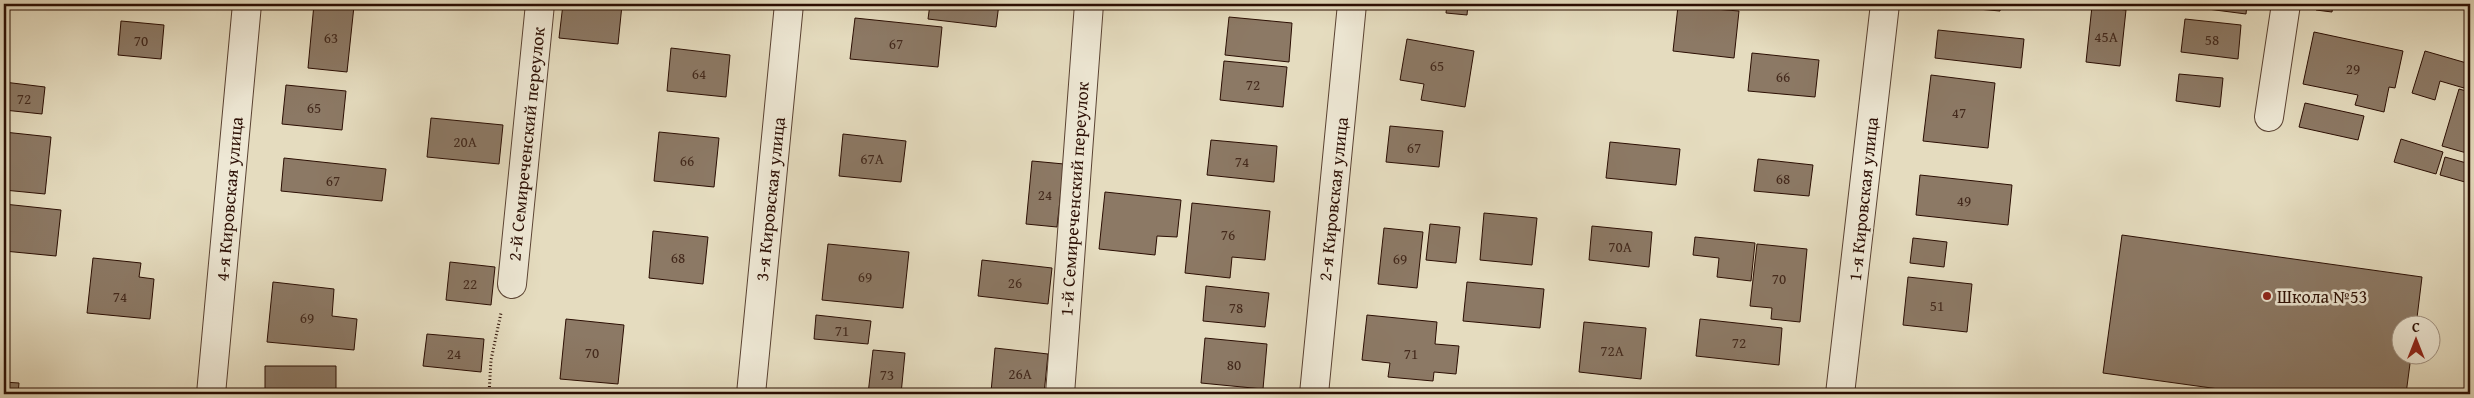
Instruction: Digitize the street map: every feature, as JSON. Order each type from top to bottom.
[{"type":"street","name":"4-я Кировская улица","points":[[211,394],[247,4]]},
{"type":"street","name":"2-й Семиреченский переулок","points":[[512,284],[540,4]]},
{"type":"street","name":"3-я Кировская улица","points":[[751,394],[789,4]]},
{"type":"street","name":"1-й Семиреченский переулок","points":[[1060,394],[1089,4]]},
{"type":"street","name":"2-я Кировская улица","points":[[1314,394],[1352,4]]},
{"type":"street","name":"1-я Кировская улица","points":[[1840,394],[1885,4]]},
{"type":"street","points":[[2269,117],[2286,4]]},
{"type":"path","points":[[488,394],[500,316],[512,284]]},
{"type":"building","points":[[314,4],[354,6],[347,72],[308,68]]},
{"type":"building","points":[[563,4],[622,5],[618,44],[559,38]]},
{"type":"building","points":[[930,4],[999,4],[996,27],[928,19]]},
{"type":"building","points":[[1164,4],[1203,4],[1203,7]]},
{"type":"building","points":[[1447,4],[1468,4],[1467,15],[1446,13]]},
{"type":"building","points":[[1944,4],[2001,4],[2000,11],[1944,6]]},
{"type":"building","points":[[2192,4],[2247,4],[2246,14],[2192,7]]},
{"type":"building","points":[[2317,4],[2333,4],[2332,12],[2316,10]]},
{"type":"building","points":[[1678,6],[1739,11],[1734,58],[1673,51]]},
{"type":"building","points":[[2092,6],[2126,10],[2120,66],[2086,62]]},
{"type":"building","points":[[1229,17],[1292,23],[1289,62],[1225,55]]},
{"type":"building","points":[[855,18],[942,27],[938,67],[850,59]]},
{"type":"building","points":[[2185,19],[2241,25],[2238,59],[2181,52]]},
{"type":"building","points":[[121,21],[164,25],[161,59],[118,55]]},
{"type":"building","points":[[1938,30],[2024,39],[2021,68],[1935,58]]},
{"type":"building","points":[[2314,32],[2403,51],[2395,88],[2389,87],[2384,112],[2355,105],[2358,95],[2303,84]]},
{"type":"building","points":[[1407,39],[1474,51],[1465,107],[1421,100],[1424,84],[1400,80]]},
{"type":"building","points":[[671,48],[730,55],[726,97],[667,91]]},
{"type":"building","points":[[2425,51],[2470,64],[2464,88],[2440,81],[2435,100],[2412,93]]},
{"type":"building","points":[[1752,53],[1819,60],[1815,97],[1748,91]]},
{"type":"building","points":[[1224,61],[1287,67],[1283,107],[1220,100]]},
{"type":"building","points":[[2179,74],[2223,78],[2220,107],[2176,101]]},
{"type":"building","points":[[1931,75],[1995,83],[1988,148],[1923,141]]},
{"type":"building","points":[[4,82],[45,87],[42,114],[4,110]]},
{"type":"building","points":[[286,85],[346,91],[342,130],[282,124]]},
{"type":"building","points":[[2459,89],[2470,92],[2470,154],[2442,146]]},
{"type":"building","points":[[2305,103],[2364,116],[2358,140],[2299,127]]},
{"type":"building","points":[[431,118],[503,125],[499,164],[427,157]]},
{"type":"building","points":[[1390,126],[1443,131],[1439,167],[1386,162]]},
{"type":"building","points":[[4,132],[51,137],[45,194],[4,190]]},
{"type":"building","points":[[659,132],[719,138],[714,187],[654,181]]},
{"type":"building","points":[[843,134],[906,141],[901,182],[839,176]]},
{"type":"building","points":[[2401,139],[2443,152],[2436,174],[2394,162]]},
{"type":"building","points":[[1211,140],[1277,146],[1274,182],[1207,175]]},
{"type":"building","points":[[1610,142],[1680,149],[1676,185],[1606,178]]},
{"type":"building","points":[[2445,157],[2470,164],[2465,182],[2440,175]]},
{"type":"building","points":[[284,158],[386,169],[382,201],[281,191]]},
{"type":"building","points":[[1758,159],[1813,165],[1809,196],[1754,191]]},
{"type":"building","points":[[1032,161],[1064,164],[1057,227],[1026,224]]},
{"type":"building","points":[[1920,175],[2012,185],[2008,225],[1916,215]]},
{"type":"building","points":[[1105,192],[1181,200],[1177,237],[1157,236],[1155,255],[1099,249]]},
{"type":"building","points":[[1192,203],[1270,211],[1265,260],[1232,257],[1230,278],[1185,273]]},
{"type":"building","points":[[4,204],[61,210],[56,256],[4,251]]},
{"type":"building","points":[[1484,213],[1537,218],[1532,265],[1480,260]]},
{"type":"building","points":[[1430,224],[1460,227],[1456,263],[1426,260]]},
{"type":"building","points":[[1592,226],[1652,232],[1649,267],[1589,260]]},
{"type":"building","points":[[1384,228],[1423,232],[1417,288],[1378,284]]},
{"type":"building","points":[[653,231],[708,237],[703,284],[649,278]]},
{"type":"building","name":"Школа №53","points":[[2122,235],[2422,277],[2417,316],[2392,316],[2392,366],[2410,366],[2406,394],[2255,394],[2103,373]]},
{"type":"building","points":[[1695,237],[1755,243],[1751,281],[1717,277],[1719,258],[1693,255]]},
{"type":"building","points":[[1913,238],[1947,242],[1944,267],[1910,263]]},
{"type":"building","points":[[828,244],[909,252],[903,308],[822,300]]},
{"type":"building","points":[[1757,244],[1807,249],[1800,322],[1771,319],[1772,308],[1750,306]]},
{"type":"building","points":[[93,258],[141,263],[139,277],[154,279],[150,319],[87,313]]},
{"type":"building","points":[[982,260],[1052,268],[1048,304],[978,296]]},
{"type":"building","points":[[450,262],[495,267],[491,305],[446,300]]},
{"type":"building","points":[[1908,277],[1972,284],[1967,332],[1903,325]]},
{"type":"building","points":[[273,282],[334,289],[332,316],[357,319],[354,350],[267,342]]},
{"type":"building","points":[[1467,282],[1544,289],[1540,328],[1463,321]]},
{"type":"building","points":[[1206,286],[1269,293],[1265,327],[1203,321]]},
{"type":"building","points":[[816,315],[871,321],[868,344],[814,339]]},
{"type":"building","points":[[1367,315],[1437,322],[1435,344],[1459,346],[1456,374],[1434,372],[1433,381],[1388,377],[1390,363],[1362,360]]},
{"type":"building","points":[[566,319],[624,325],[618,384],[560,379]]},
{"type":"building","points":[[1700,319],[1782,328],[1779,365],[1696,356]]},
{"type":"building","points":[[1584,322],[1646,328],[1641,379],[1579,372]]},
{"type":"building","points":[[427,334],[484,339],[481,372],[423,366]]},
{"type":"building","points":[[1205,338],[1267,344],[1263,389],[1201,383]]},
{"type":"building","points":[[995,348],[1048,354],[1044,394],[991,392]]},
{"type":"building","points":[[873,350],[905,353],[901,394],[868,394]]},
{"type":"building","points":[[265,366],[336,366],[336,394],[265,394]]},
{"type":"building","points":[[4,382],[19,383],[18,394],[4,394]]},
{"type":"place","name":"Школа №53","points":[[2267,296]]}]
